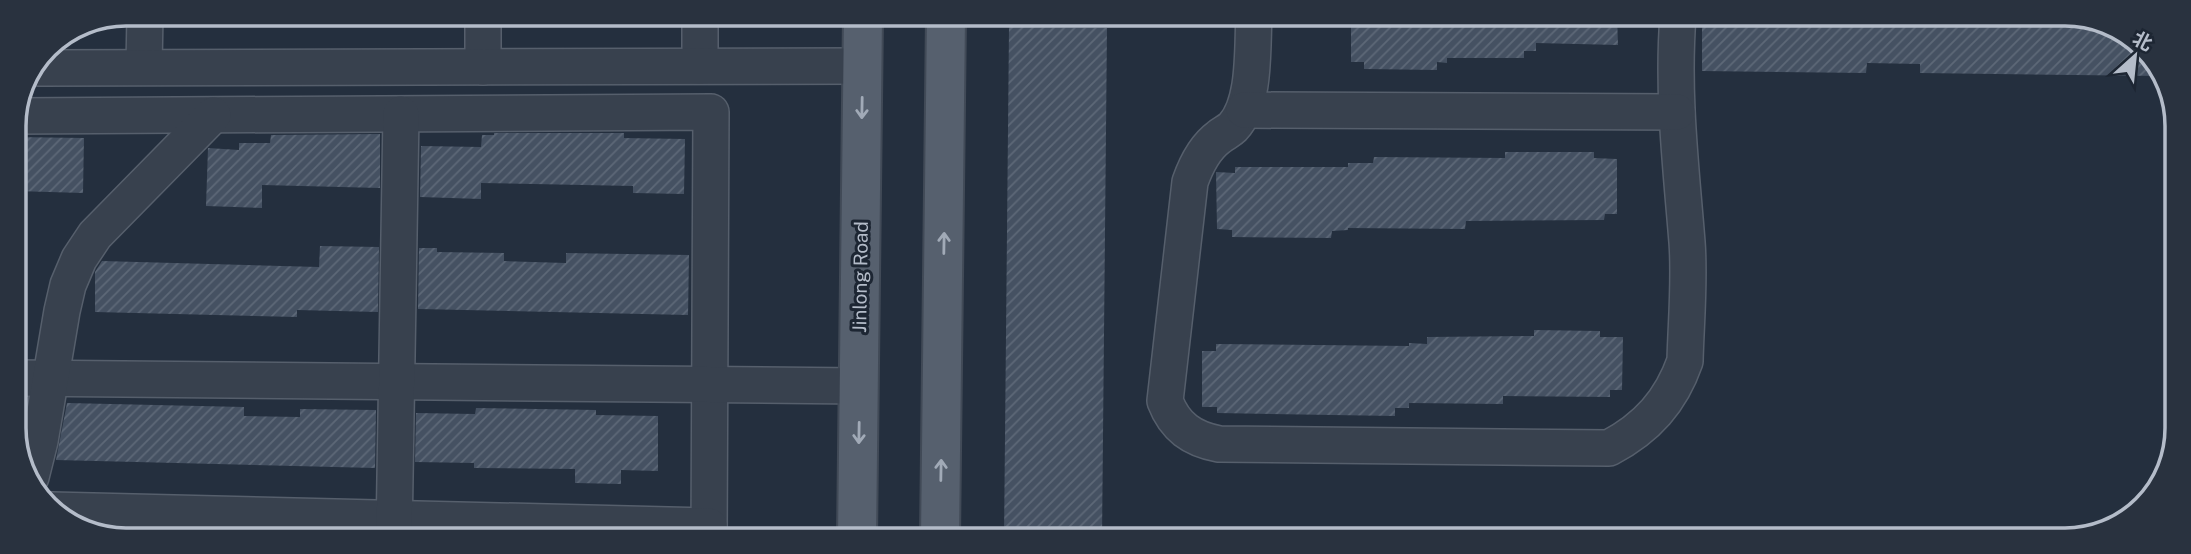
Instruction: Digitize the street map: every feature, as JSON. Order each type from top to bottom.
[{"type":"main road","name":"Jinlong Road","points":[[857,528],[863,26]]},
{"type":"main road","points":[[940,528],[946,26]]},
{"type":"lane","points":[[144,67],[145,26]]},
{"type":"lane","points":[[483,26],[483,67]]},
{"type":"lane","points":[[700,26],[700,66]]},
{"type":"lane","points":[[1253,26],[1249,93],[1244,110],[1232,129],[1207,148],[1196,164],[1190,182],[1165,401],[1177,424],[1189,435],[1219,444],[1609,448],[1628,439],[1659,411],[1679,379],[1685,361],[1687,246],[1677,112],[1675,52],[1677,26]]},
{"type":"lane","points":[[46,68],[863,66]]},
{"type":"lane","points":[[1244,110],[1677,112]]},
{"type":"lane","points":[[27,116],[711,112],[709,528]]},
{"type":"lane","points":[[71,511],[394,528],[401,114]]},
{"type":"lane","points":[[34,466],[68,285],[79,259],[95,235],[213,115]]},
{"type":"lane","points":[[26,378],[859,386]]},
{"type":"building","points":[[1351,26],[1617,26],[1618,45],[1536,43],[1536,51],[1524,51],[1524,58],[1447,58],[1447,63],[1437,62],[1437,70],[1364,69],[1364,62],[1351,62]]},
{"type":"building","points":[[1702,26],[2064,26],[2084,28],[2115,40],[2126,47],[2151,76],[1920,73],[1920,64],[1867,63],[1866,73],[1702,71]]},
{"type":"building","points":[[1009,27],[1107,28],[1102,528],[1004,528]]},
{"type":"building","points":[[624,133],[624,138],[685,139],[684,194],[633,193],[633,186],[481,183],[481,199],[420,197],[421,146],[481,147],[482,135]]},
{"type":"building","points":[[380,134],[380,188],[262,185],[262,208],[206,206],[208,148],[239,150],[239,143],[270,143],[271,135]]},
{"type":"building","points":[[26,137],[84,138],[83,193],[26,191]]},
{"type":"building","points":[[1505,152],[1594,152],[1594,158],[1617,159],[1617,214],[1605,214],[1604,220],[1466,221],[1465,229],[1348,228],[1332,231],[1331,238],[1232,237],[1232,230],[1217,229],[1216,172],[1235,173],[1235,167],[1348,167],[1348,163],[1373,163],[1374,157],[1505,158]]},
{"type":"building","points":[[320,246],[379,247],[378,312],[297,310],[297,317],[95,312],[95,272],[102,261],[319,267]]},
{"type":"building","points":[[419,248],[437,248],[437,252],[504,253],[504,261],[566,263],[566,253],[689,255],[688,315],[418,309]]},
{"type":"building","points":[[1534,330],[1600,331],[1600,337],[1623,337],[1622,390],[1610,390],[1610,397],[1503,396],[1503,404],[1409,403],[1409,408],[1395,408],[1395,416],[1217,413],[1217,407],[1202,407],[1202,351],[1216,351],[1216,344],[1409,346],[1409,343],[1427,344],[1427,337],[1534,336]]},
{"type":"building","points":[[67,403],[244,407],[244,416],[300,417],[300,409],[376,410],[375,468],[56,460]]},
{"type":"building","points":[[476,408],[596,410],[596,415],[658,416],[658,471],[621,470],[621,484],[575,483],[575,469],[474,468],[474,463],[415,462],[416,413],[475,414]]}]
